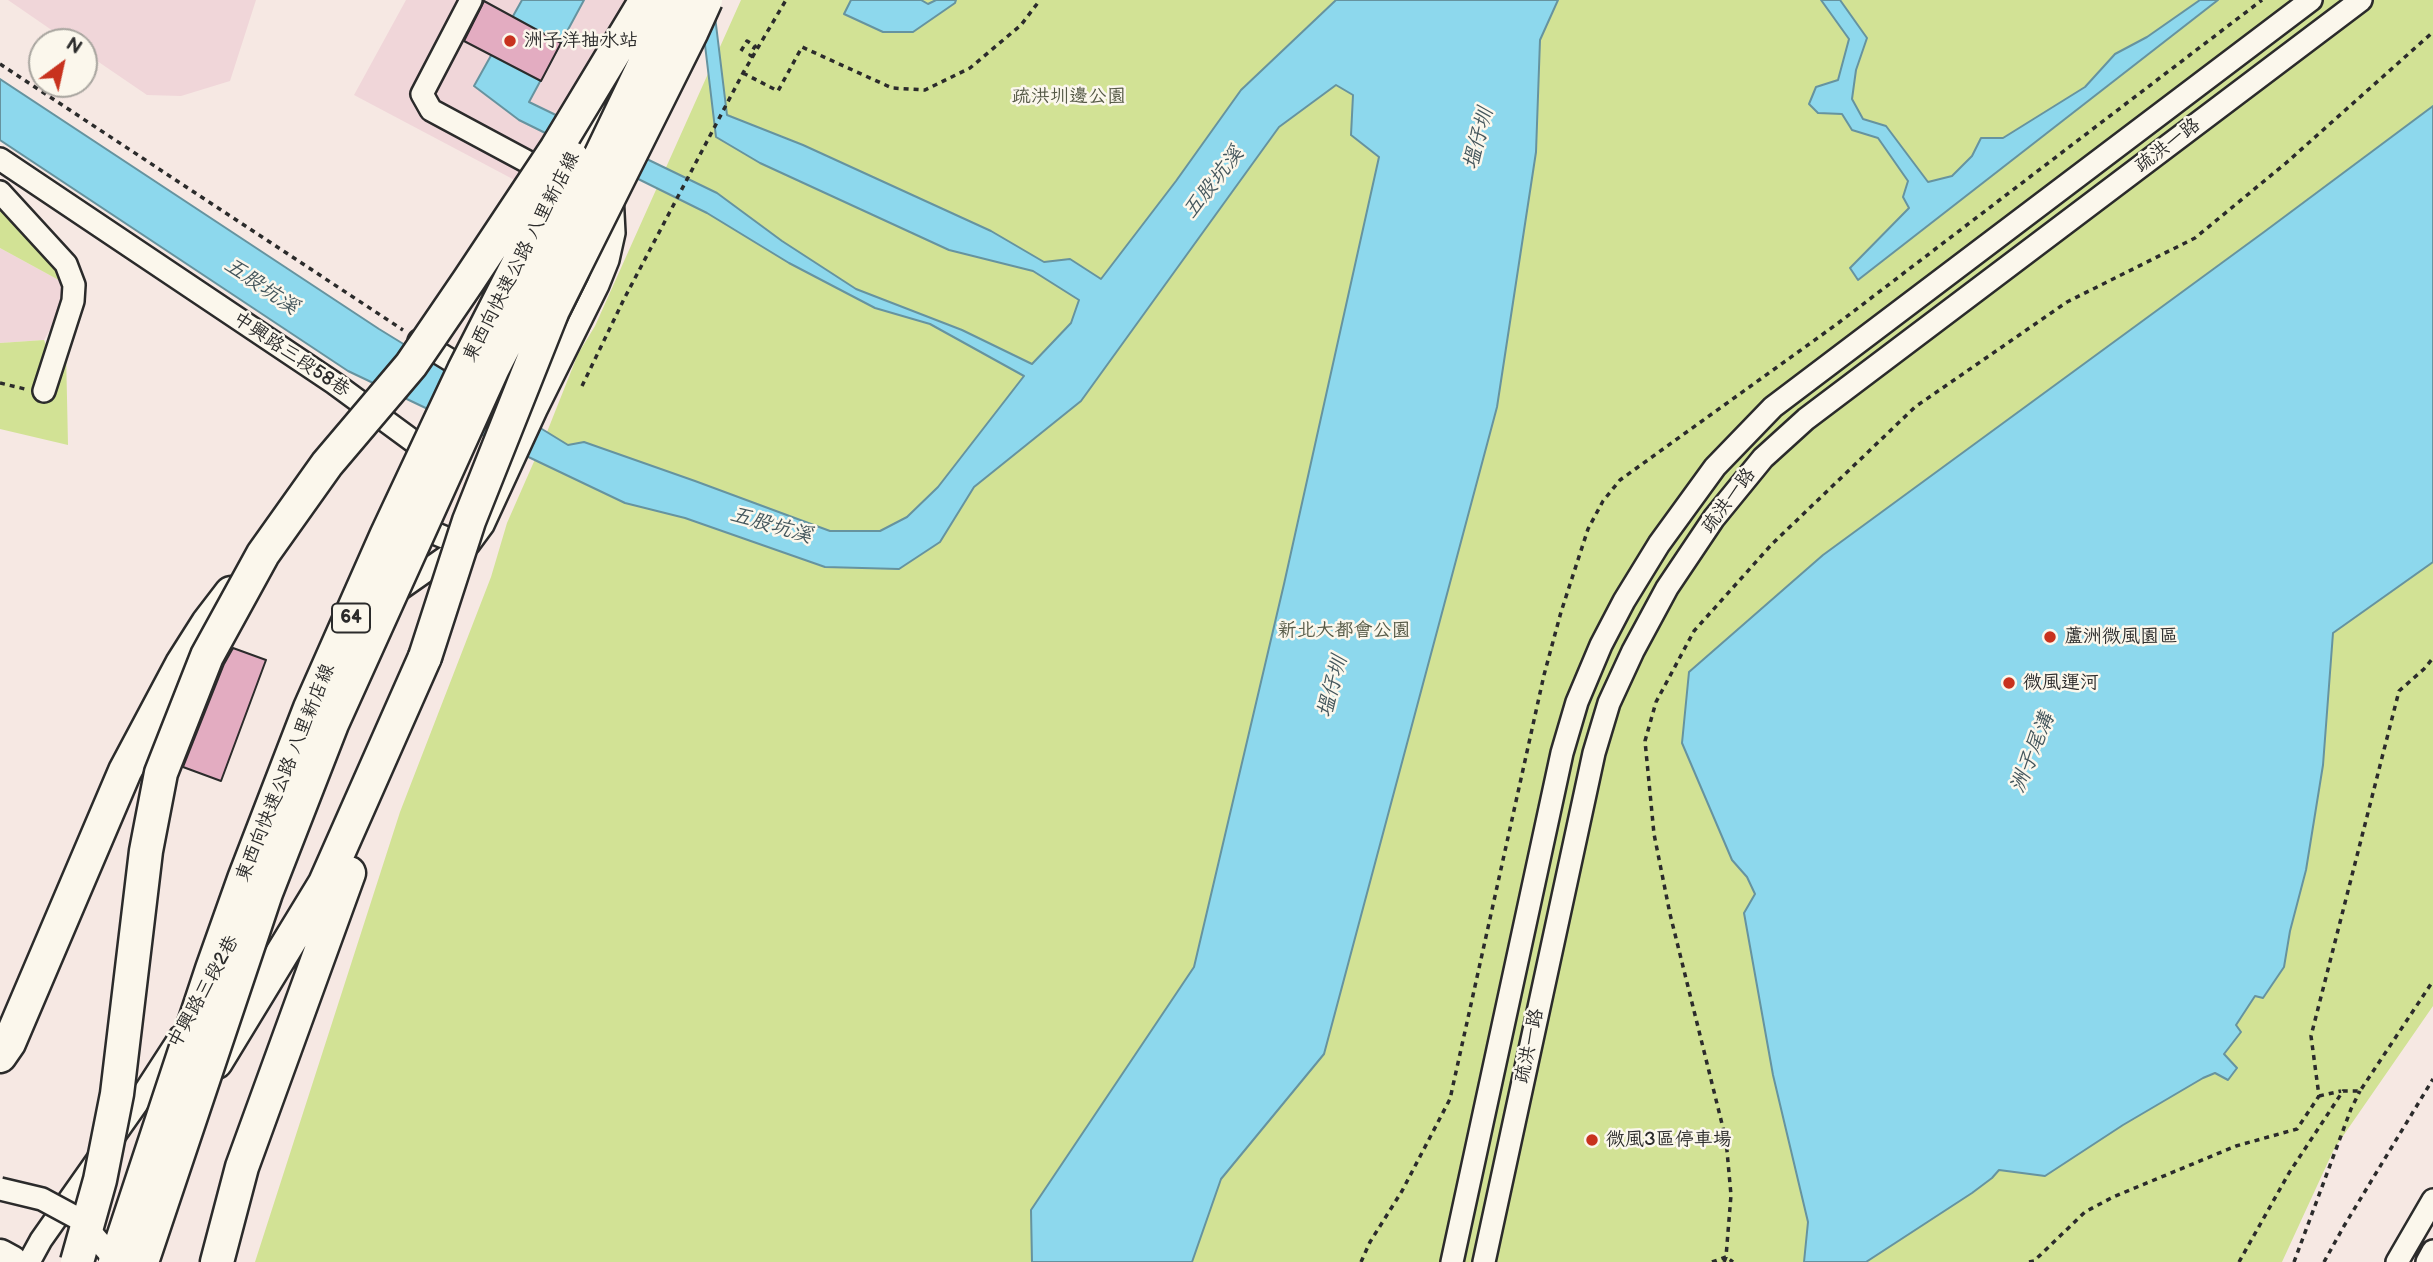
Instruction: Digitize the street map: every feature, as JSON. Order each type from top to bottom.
[{"type":"highway","points":[[0,1056],[9,1043],[125,771],[182,664],[208,622],[263,554],[327,464],[411,365],[556,149],[648,0]]},
{"type":"highway","name":"東西向快速公路 八里新店線","points":[[116,1262],[208,981],[310,708],[464,370],[648,0]]},
{"type":"highway","name":"東西向快速公路 八里新店線","points":[[142,1262],[266,893],[332,724],[493,368],[677,0]]},
{"type":"highway","points":[[217,1262],[242,1167],[327,930],[409,720],[425,657],[469,521],[553,310],[706,0]]},
{"type":"highway","points":[[77,1262],[100,1180],[117,1094],[146,850],[161,773],[207,656],[263,554]]},
{"type":"highway","points":[[87,1262],[232,1037],[325,883],[425,657]]},
{"type":"highway","points":[[0,1256],[11,1262]]},
{"type":"street","points":[[471,0],[422,94],[431,110],[614,206]]},
{"type":"street","points":[[419,341],[473,375],[535,255],[567,182],[661,0]]},
{"type":"street","name":"疏洪一路","points":[[1452,1262],[1566,740],[1577,702],[1601,645],[1659,544],[1715,467],[1773,407],[2311,0]]},
{"type":"street","name":"疏洪一路","points":[[1484,1262],[1594,753],[1609,703],[1667,588],[1714,518],[1763,458],[1806,419],[2361,0]]},
{"type":"street","points":[[359,617],[463,545],[469,544],[496,500],[608,260],[614,233],[614,206],[603,111]]},
{"type":"street","name":"中興路三段58巷","points":[[0,159],[334,383],[432,456],[359,617]]},
{"type":"street","points":[[0,192],[66,264],[74,285],[73,301],[44,391]]},
{"type":"street","points":[[535,255],[598,285]]},
{"type":"street","points":[[404,520],[463,545]]},
{"type":"street","name":"中興路三段2巷","points":[[29,1262],[54,1221],[160,1068],[218,975],[236,938],[359,617]]},
{"type":"street","points":[[0,1189],[42,1199],[79,1219],[116,1262]]},
{"type":"street","points":[[2397,1262],[2433,1200]]},
{"type":"street","points":[[2427,1262],[2433,1251]]},
{"type":"path","points":[[751,56],[786,0]]},
{"type":"path","points":[[743,73],[778,91],[803,47],[892,88],[925,90],[970,68],[1021,25],[1040,0]]},
{"type":"path","points":[[1361,1262],[1450,1099],[1544,675],[1568,588],[1588,529],[1603,501],[1620,480],[1837,324],[2262,0]]},
{"type":"path","points":[[1725,1260],[1731,1195],[1726,1140],[1670,914],[1654,834],[1646,741],[1656,702],[1694,631],[1772,544],[1915,407],[2067,302],[2195,239],[2433,32]]},
{"type":"path","points":[[582,386],[755,46],[747,41],[741,51]]},
{"type":"path","points":[[0,64],[419,341]]},
{"type":"path","points":[[0,383],[44,391]]},
{"type":"path","points":[[2029,1262],[2034,1261],[2085,1212],[2113,1197],[2236,1146],[2297,1129],[2319,1096],[2311,1036],[2399,691],[2433,658]]},
{"type":"path","points":[[2294,1262],[2351,1109],[2360,1091],[2433,981]]},
{"type":"path","points":[[2324,1262],[2433,1079]]},
{"type":"path","points":[[2239,1262],[2289,1173],[2343,1091]]},
{"type":"path","points":[[2319,1096],[2360,1091]]},
{"type":"path","points":[[1712,1262],[1733,1262]]},
{"type":"shaded area","points":[[8,0],[256,0],[230,81],[181,96],[147,95],[98,62],[98,28],[49,28]]},
{"type":"shaded area","name":"洲子洋抽水站","points":[[406,0],[646,0],[541,194],[354,95]]},
{"type":"shaded area","points":[[0,248],[66,284],[61,310],[44,340],[0,343]]},
{"type":"green space","name":"新北大都會公園","points":[[741,0],[2433,0],[2433,1006],[2334,1149],[2282,1262],[255,1262],[400,812],[491,577],[507,523],[578,354],[595,326]]},
{"type":"green space","points":[[0,200],[53,263],[66,284],[0,248]]},
{"type":"green space","points":[[44,340],[46,345],[66,351],[68,445],[0,429],[0,343]]},
{"type":"water","points":[[522,0],[584,0],[529,102],[717,193],[782,241],[856,289],[962,330],[1032,364],[1071,323],[1079,300],[1033,271],[949,250],[760,163],[716,137],[700,3],[713,0],[727,115],[803,145],[991,231],[1044,262],[1070,259],[1101,279],[1241,90],[1336,0],[1558,0],[1540,40],[1536,152],[1497,407],[1324,1054],[1221,1179],[1192,1262],[1032,1262],[1031,1210],[1194,967],[1284,584],[1379,157],[1351,135],[1353,95],[1336,85],[1279,127],[1081,401],[974,487],[940,542],[899,569],[825,567],[685,518],[625,503],[348,371],[0,140],[0,79],[379,329],[568,445],[584,442],[830,531],[880,531],[907,517],[938,487],[1024,376],[930,324],[875,308],[789,263],[707,213],[519,120],[474,86]]},
{"type":"water","points":[[851,0],[921,0],[928,4],[936,0],[956,0],[913,32],[883,32],[844,14]]},
{"type":"water","points":[[1821,0],[1840,0],[1867,38],[1856,70],[1852,99],[1863,119],[1886,126],[1928,182],[1952,176],[1972,156],[1981,138],[2003,138],[2085,87],[2115,54],[2147,37],[2200,0],[2218,0],[1858,280],[1850,268],[1909,208],[1903,197],[1908,181],[1878,138],[1852,130],[1842,114],[1818,113],[1809,104],[1816,87],[1838,80],[1849,39]]},
{"type":"water","name":"微風運河","points":[[2433,106],[2433,562],[2333,633],[2323,765],[2306,870],[2290,931],[2284,967],[2263,998],[2255,996],[2236,1025],[2241,1032],[2224,1054],[2237,1068],[2228,1080],[2215,1073],[2203,1078],[2123,1125],[2045,1176],[1999,1170],[1972,1193],[1866,1262],[1804,1262],[1808,1222],[1773,1075],[1744,913],[1755,894],[1747,877],[1732,860],[1682,743],[1689,672],[1823,555]]},
{"type":"building","name":"洲子洋抽水站","points":[[484,1],[561,43],[541,81],[464,41]]},
{"type":"building","points":[[233,648],[266,660],[221,781],[183,767]]},
{"type":"place","name":"洲子洋抽水站","points":[[510,41]]},
{"type":"place","name":"蘆洲微風園區","points":[[2050,637]]},
{"type":"place","name":"微風運河","points":[[2009,683]]},
{"type":"place","name":"微風3區停車場","points":[[1592,1140]]},
{"type":"park label","name":"疏洪圳邊公園","points":[[1069,97]]},
{"type":"water label","name":"塭仔圳","points":[[1479,139]]},
{"type":"water label","name":"五股坑溪","points":[[1214,183]]},
{"type":"water label","name":"五股坑溪","points":[[261,287]]},
{"type":"water label","name":"五股坑溪","points":[[771,526]]},
{"type":"water label","name":"塭仔圳","points":[[1333,687]]},
{"type":"water label","name":"洲子尾溝","points":[[2033,753]]}]
